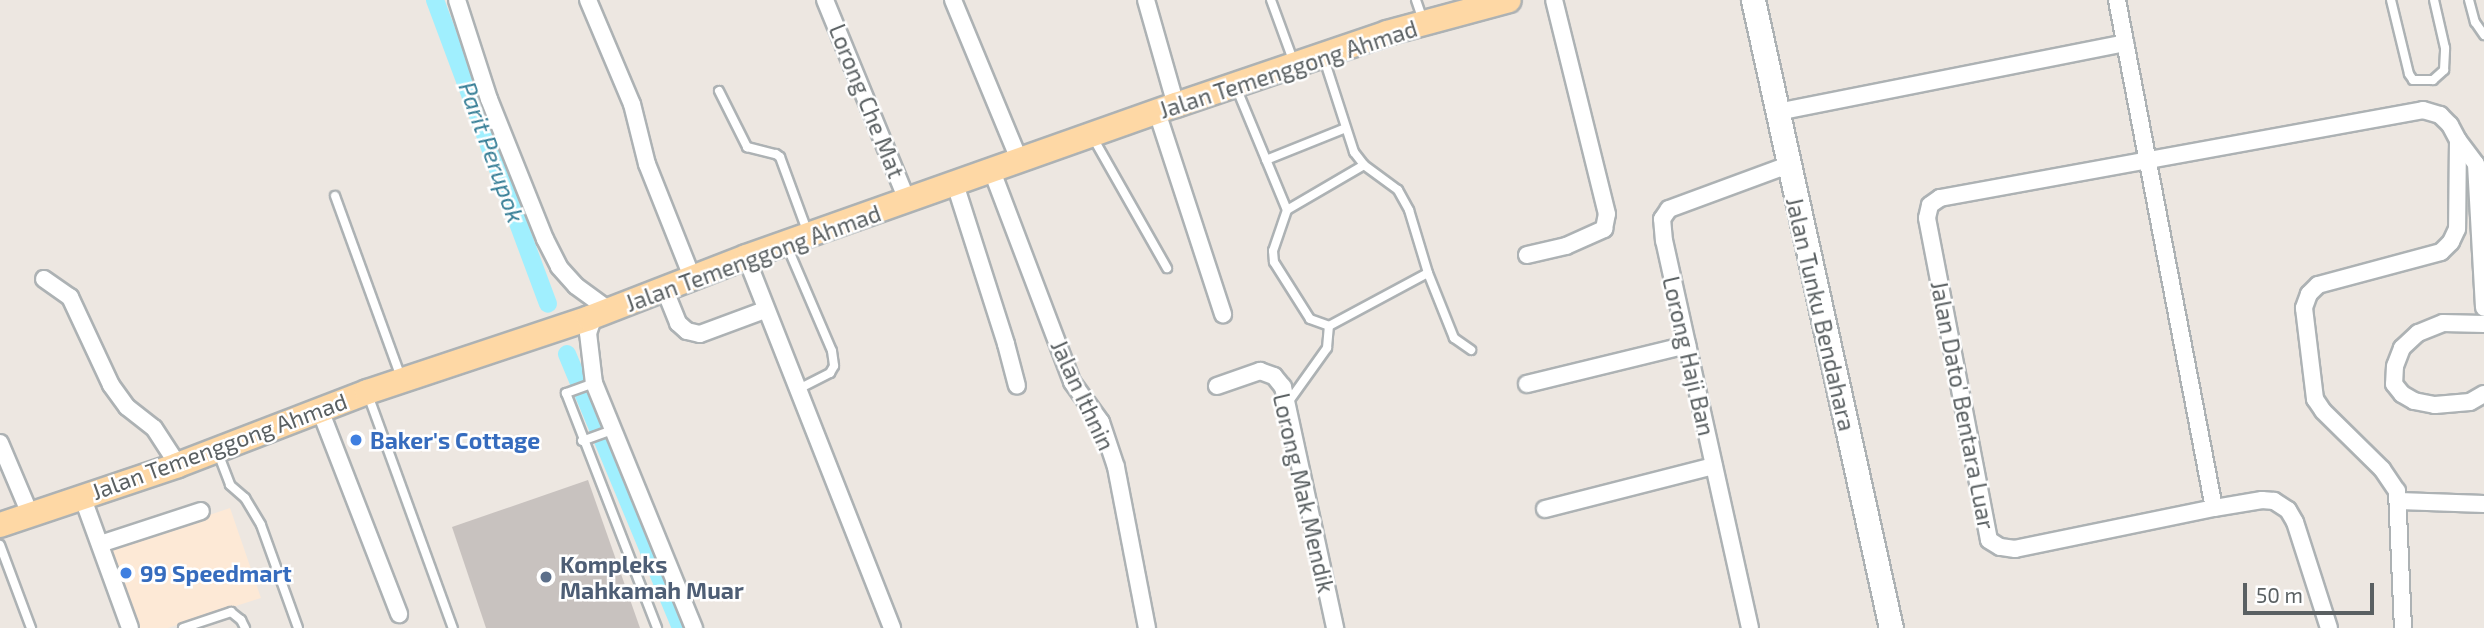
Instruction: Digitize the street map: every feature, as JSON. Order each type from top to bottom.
[{"type":"main road","name":"Jalan Temenggong Ahmad","points":[[0,525],[178,465],[367,392],[601,313],[746,257],[1323,55],[1420,12],[1510,0]]},
{"type":"street","points":[[589,0],[632,104],[647,164],[692,277]]},
{"type":"street","name":"Lorong Che Mat","points":[[825,0],[908,202]]},
{"type":"street","points":[[953,0],[1020,162]]},
{"type":"street","points":[[1146,0],[1167,109],[1223,314]]},
{"type":"street","points":[[1527,255],[1566,246],[1604,229],[1607,214],[1554,0]]},
{"type":"street","name":"Jalan Tunku Bendahara","points":[[1753,0],[1891,628]]},
{"type":"street","points":[[2117,0],[2214,508],[2262,500],[2274,501],[2288,510],[2295,522],[2329,628]]},
{"type":"street","points":[[460,1],[489,99],[545,239],[559,267],[601,313],[587,332],[594,383],[694,628]]},
{"type":"street","points":[[1777,111],[2125,43]]},
{"type":"street","points":[[2147,160],[2423,110],[2440,115],[2451,125],[2458,140],[2476,164],[2484,308]]},
{"type":"street","points":[[2403,628],[2399,501],[2393,482],[2323,411],[2315,399],[2304,308],[2309,294],[2318,285],[2441,252],[2451,242],[2457,229],[2458,140]]},
{"type":"street","name":"Jalan Dato' Bentara Luar","points":[[2147,160],[1940,198],[1930,205],[1927,218],[1986,528],[1989,540],[2000,547],[2015,549],[2214,508]]},
{"type":"street","name":"Lorong Haji Ban","points":[[1750,628],[1664,241],[1662,219],[1670,209],[1788,165]]},
{"type":"street","name":"Jalan Ithnin","points":[[992,171],[1072,383],[1101,422],[1105,433],[1116,467],[1147,628]]},
{"type":"street","points":[[955,184],[1017,386]]},
{"type":"street","points":[[746,257],[892,628]]},
{"type":"street","points":[[44,279],[70,297],[111,384],[127,407],[158,434],[178,465]]},
{"type":"street","points":[[664,288],[678,323],[687,331],[700,334],[765,310]]},
{"type":"street","points":[[2484,324],[2443,323],[2418,333],[2402,348],[2395,366],[2394,384],[2414,401],[2435,405],[2470,402],[2484,394]]},
{"type":"street","points":[[1527,384],[1687,345]]},
{"type":"street","name":"Lorong Mak Mendik","points":[[1217,386],[1260,371],[1274,376],[1283,387],[1335,628]]},
{"type":"street","points":[[320,410],[399,614]]},
{"type":"street","points":[[0,443],[30,514]]},
{"type":"street","points":[[1545,509],[1714,466]]},
{"type":"street","points":[[82,496],[130,628]]},
{"type":"street","points":[[2399,501],[2484,504]]},
{"type":"street","points":[[100,544],[201,511]]},
{"type":"lane","points":[[1271,0],[1295,65]]},
{"type":"lane","points":[[2391,0],[2409,74],[2413,80],[2433,80],[2444,70],[2445,48],[2434,0]]},
{"type":"lane","points":[[2469,0],[2475,22],[2484,35]]},
{"type":"lane","points":[[1323,55],[1354,152],[1364,165],[1398,190],[1404,200],[1428,273],[1454,338],[1471,349]]},
{"type":"lane","points":[[1235,85],[1287,211]]},
{"type":"lane","points":[[719,91],[747,146],[776,153],[780,157],[797,239],[832,351],[834,366],[830,373],[797,390]]},
{"type":"lane","points":[[1266,160],[1346,128]]},
{"type":"lane","points":[[1092,136],[1167,268]]},
{"type":"lane","points":[[1364,165],[1287,211],[1273,251],[1274,262],[1310,319],[1329,326],[1428,273]]},
{"type":"lane","points":[[335,196],[402,380]]},
{"type":"lane","points":[[1286,404],[1326,348],[1329,326]]},
{"type":"lane","points":[[594,383],[566,393],[582,441],[657,628]]},
{"type":"lane","points":[[367,392],[453,628]]},
{"type":"lane","points":[[582,441],[613,430]]},
{"type":"lane","points":[[218,450],[230,485],[245,499],[261,526],[298,628]]},
{"type":"lane","points":[[0,545],[32,628]]},
{"type":"lane","points":[[183,628],[231,612],[242,620],[244,628]]},
{"type":"shaded area","points":[[230,508],[261,598],[168,628],[136,628],[108,549]]},
{"type":"building","name":"Kompleks Mahkamah Muar","points":[[588,480],[640,628],[486,628],[452,527]]},
{"type":"waterway","name":"Parit Perupok","points":[[435,0],[548,304]]},
{"type":"waterway","name":"Parit Perupok","points":[[567,354],[681,628]]},
{"type":"place","name":"Baker's Cottage","points":[[356,440]]},
{"type":"place","name":"99 Speedmart","points":[[126,573]]},
{"type":"place","name":"Kompleks Mahkamah Muar","points":[[546,577]]}]
